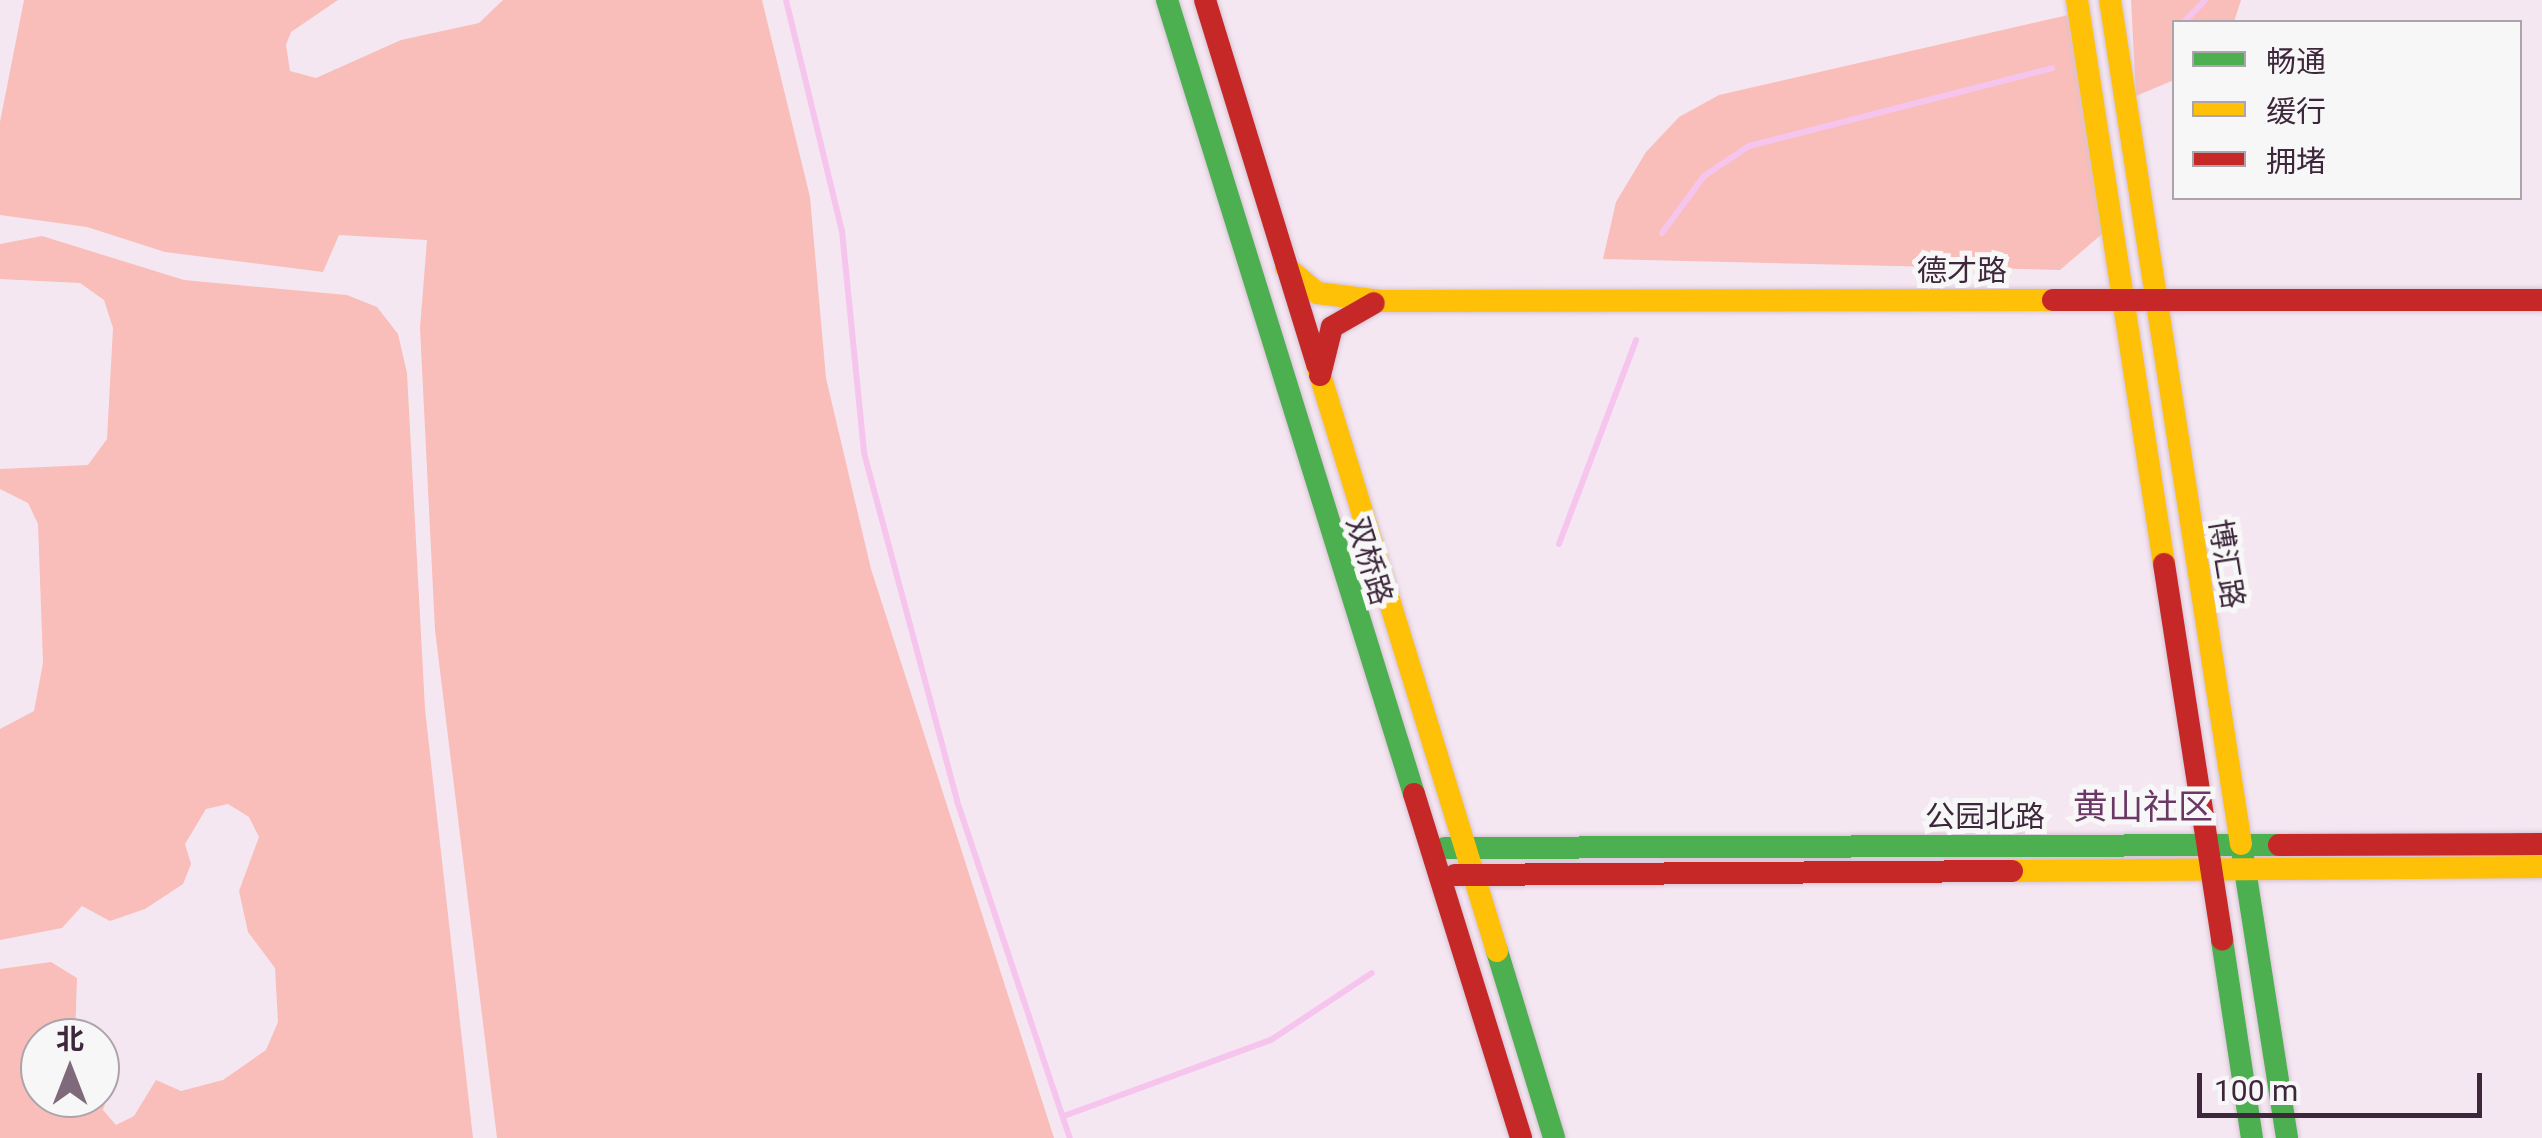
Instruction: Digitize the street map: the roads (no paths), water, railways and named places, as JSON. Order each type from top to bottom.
[{"type":"main road","name":"双桥路","points":[[1167,0],[1346,589],[1520,1138]]},
{"type":"main road","name":"双桥路","points":[[1206,0],[1378,582],[1554,1138]]},
{"type":"main road","name":"博汇路","points":[[2077,0],[2252,1138]]},
{"type":"main road","name":"博汇路","points":[[2110,0],[2153,300],[2287,1138]]},
{"type":"main road","name":"德才路","points":[[1286,267],[1317,293],[1381,301],[2542,300]]},
{"type":"main road","name":"德才路","points":[[1319,380],[1332,327],[1381,301]]},
{"type":"main road","name":"公园北路","points":[[1437,876],[2244,857],[2542,844]]},
{"type":"main road","name":"公园北路","points":[[1428,848],[2208,858]]},
{"type":"main road","name":"公园北路","points":[[2244,857],[2542,867]]},
{"type":"waterway","points":[[786,0],[842,231],[864,453],[957,801],[1070,1138]]},
{"type":"waterway","points":[[2186,20],[2205,0]]},
{"type":"waterway","points":[[1662,233],[1704,176],[1749,146],[2052,68]]},
{"type":"waterway","points":[[1559,544],[1636,340]]},
{"type":"waterway","points":[[1064,1116],[1271,1040],[1372,973]]},
{"type":"district","name":"黄山社区","points":[[2143,808]]}]
